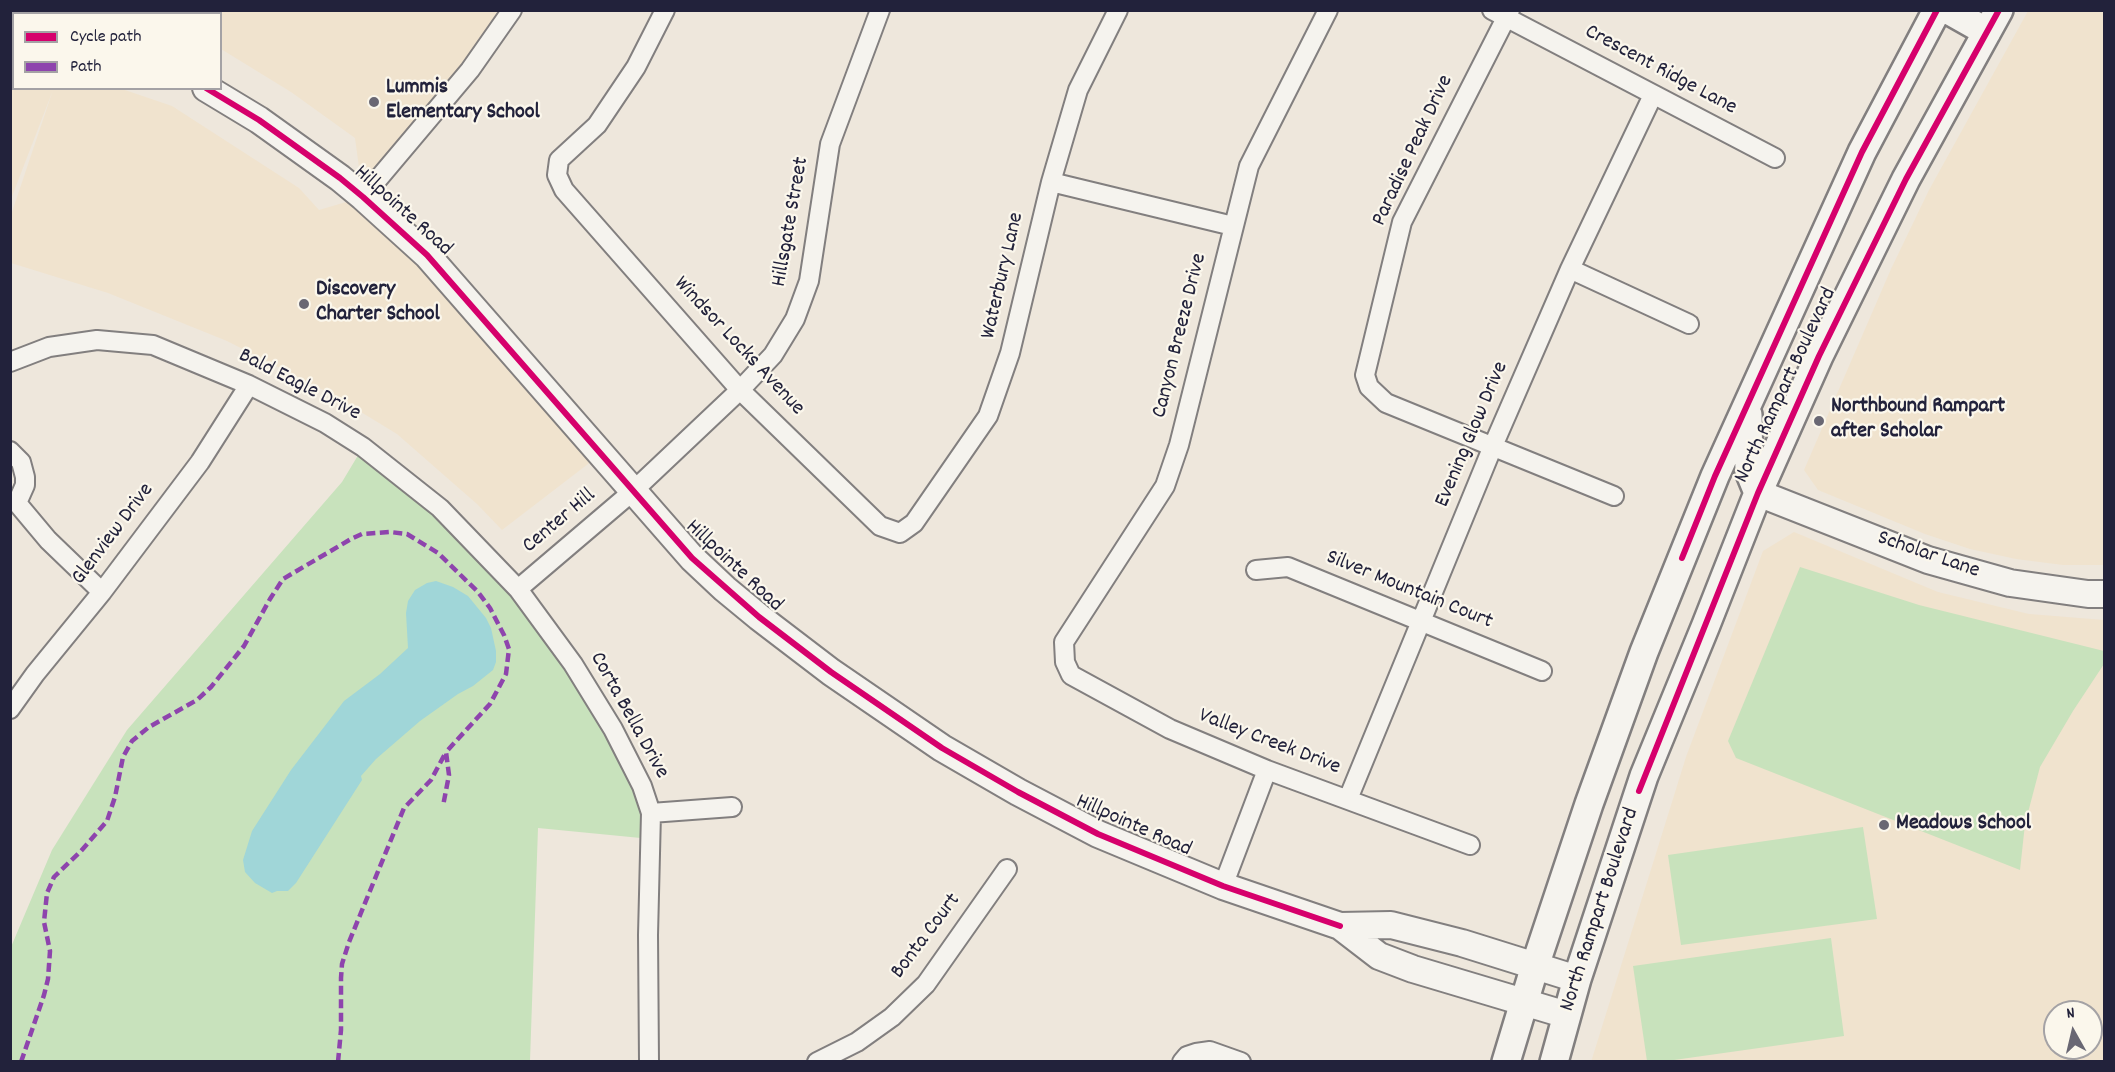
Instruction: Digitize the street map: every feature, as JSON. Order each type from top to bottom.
[{"type":"main road","name":"North Rampart Boulevard","points":[[1506,1062],[1534,966],[1589,804],[1644,652],[1715,476],[1862,153],[1937,10]]},
{"type":"main road","points":[[1948,10],[1993,21]]},
{"type":"main road","name":"North Rampart Boulevard","points":[[1554,1062],[1577,979],[1644,776],[1758,493],[1819,356],[1906,179],[1993,21]]},
{"type":"main road","points":[[1748,405],[1749,471],[1758,493]]},
{"type":"street","points":[[363,197],[470,70],[512,10]]},
{"type":"street","name":"Windsor Locks Avenue","points":[[665,10],[630,76],[597,125],[559,160],[557,175],[564,190],[740,390],[880,526],[900,533]]},
{"type":"street","name":"Hillsgate Street","points":[[632,492],[740,390],[773,355],[795,319],[809,281],[830,144],[880,10]]},
{"type":"street","name":"Waterbury Lane","points":[[900,533],[914,524],[988,416],[1010,353],[1051,182],[1078,90],[1118,10]]},
{"type":"street","name":"Canyon Breeze Drive","points":[[1065,662],[1064,642],[1166,486],[1179,445],[1249,165],[1328,10]]},
{"type":"street","name":"Crescent Ridge Lane","points":[[1502,13],[1775,158]]},
{"type":"street","name":"Paradise Peak Drive","points":[[1493,446],[1386,403],[1369,387],[1365,375],[1402,222],[1502,13]]},
{"type":"street","name":"Hillpointe Road","points":[[209,90],[259,120],[363,197],[427,255],[692,558],[759,617],[831,672],[942,748],[1018,792],[1098,834],[1223,886],[1340,926],[1379,956],[1413,969],[1567,1015]]},
{"type":"street","name":"Evening Glow Drive","points":[[1348,799],[1493,446],[1570,269],[1653,95]]},
{"type":"street","points":[[1051,182],[1233,226]]},
{"type":"street","points":[[1570,269],[1689,324]]},
{"type":"street","name":"Bald Eagle Drive","points":[[10,362],[49,347],[97,340],[153,345],[249,385],[325,423],[363,447],[440,508],[518,589]]},
{"type":"street","name":"Glenview Drive","points":[[10,709],[200,462],[249,385]]},
{"type":"street","points":[[1493,446],[1614,496]]},
{"type":"street","points":[[10,451],[21,462],[25,477],[25,486],[14,504],[102,592]]},
{"type":"street","name":"Center Hill","points":[[518,589],[632,492]]},
{"type":"street","name":"Scholar Lane","points":[[1758,493],[1928,560],[2010,583],[2088,594],[2104,594]]},
{"type":"street","name":"Silver Mountain Court","points":[[1256,570],[1288,567],[1542,672]]},
{"type":"street","name":"Corta Bella Drive","points":[[518,589],[573,664],[613,729],[642,786],[651,813],[648,935],[649,1062]]},
{"type":"street","name":"Valley Creek Drive","points":[[1065,662],[1071,675],[1170,729],[1267,770],[1470,845]]},
{"type":"street","points":[[1223,886],[1267,770]]},
{"type":"street","points":[[651,813],[732,807]]},
{"type":"street","name":"Bonta Court","points":[[817,1062],[857,1042],[892,1017],[926,984],[1006,869]]},
{"type":"street","name":"Hillpointe Road","points":[[1340,926],[1391,925],[1462,943],[1577,979]]},
{"type":"street","points":[[1189,1057],[1210,1051],[1241,1062]]},
{"type":"shaded area","name":"Discovery Charter School","points":[[135,11],[512,11],[364,197],[601,454],[502,530],[477,504],[397,434],[333,395],[227,341],[108,293],[11,263],[11,215],[53,90],[125,90],[172,106],[299,188],[319,210],[363,197],[355,138],[291,92],[222,50],[222,12]]},
{"type":"shaded area","points":[[2028,11],[2104,11],[2104,565],[2063,565],[2016,559],[1970,549],[1925,534],[1818,490],[1804,470],[1891,269],[1929,190]]},
{"type":"shaded area","name":"Discovery Charter School","points":[[11,53],[12,90],[53,90],[11,199]]},
{"type":"shaded area","name":"Meadows School","points":[[1794,532],[1938,592],[2029,614],[2104,620],[2104,1061],[1591,1062],[1686,757],[1763,551]]},
{"type":"green space","points":[[363,447],[518,589],[642,786],[651,839],[538,828],[530,1061],[11,1062],[11,947],[52,850],[127,730],[342,482]]},
{"type":"green space","points":[[1800,567],[1919,605],[2104,651],[2104,664],[2040,767],[2025,824],[2020,870],[1736,758],[1728,741]]},
{"type":"green space","points":[[1863,827],[1877,919],[1681,945],[1668,855]]},
{"type":"green space","points":[[1831,938],[1844,1036],[1667,1061],[1647,1061],[1633,966]]},
{"type":"water","points":[[436,581],[468,596],[486,618],[491,628],[496,651],[493,670],[420,721],[376,759],[361,776],[362,780],[296,883],[288,891],[272,893],[255,883],[245,872],[243,860],[252,831],[291,770],[344,701],[380,674],[408,648],[406,613],[408,601],[415,590]]},
{"type":"marked path","points":[[21,1062],[48,979],[50,951],[44,922],[47,893],[54,877],[107,821],[115,797],[123,757],[132,741],[149,727],[197,700],[211,687],[244,646],[283,579],[362,534],[390,532],[407,534],[438,553],[478,592],[490,608],[509,649],[506,674],[490,704],[446,752],[449,775],[443,806]]},
{"type":"marked path","points":[[338,1062],[342,964],[349,942],[404,808],[431,780],[446,752]]},
{"type":"cycle path","points":[[1682,558],[1715,476],[1862,152],[1937,10]]},
{"type":"cycle path","points":[[1639,791],[1758,493],[1819,356],[1906,179],[1999,10]]},
{"type":"cycle path","points":[[209,90],[259,120],[340,178],[427,255],[692,558],[759,617],[831,672],[942,748],[1018,792],[1098,834],[1223,886],[1340,926]]},
{"type":"place","name":"Lummis Elementary School","points":[[374,102]]},
{"type":"place","name":"Discovery Charter School","points":[[304,304]]},
{"type":"place","name":"Northbound Rampart after Scholar","points":[[1819,421]]},
{"type":"place","name":"Meadows School","points":[[1884,825]]}]
